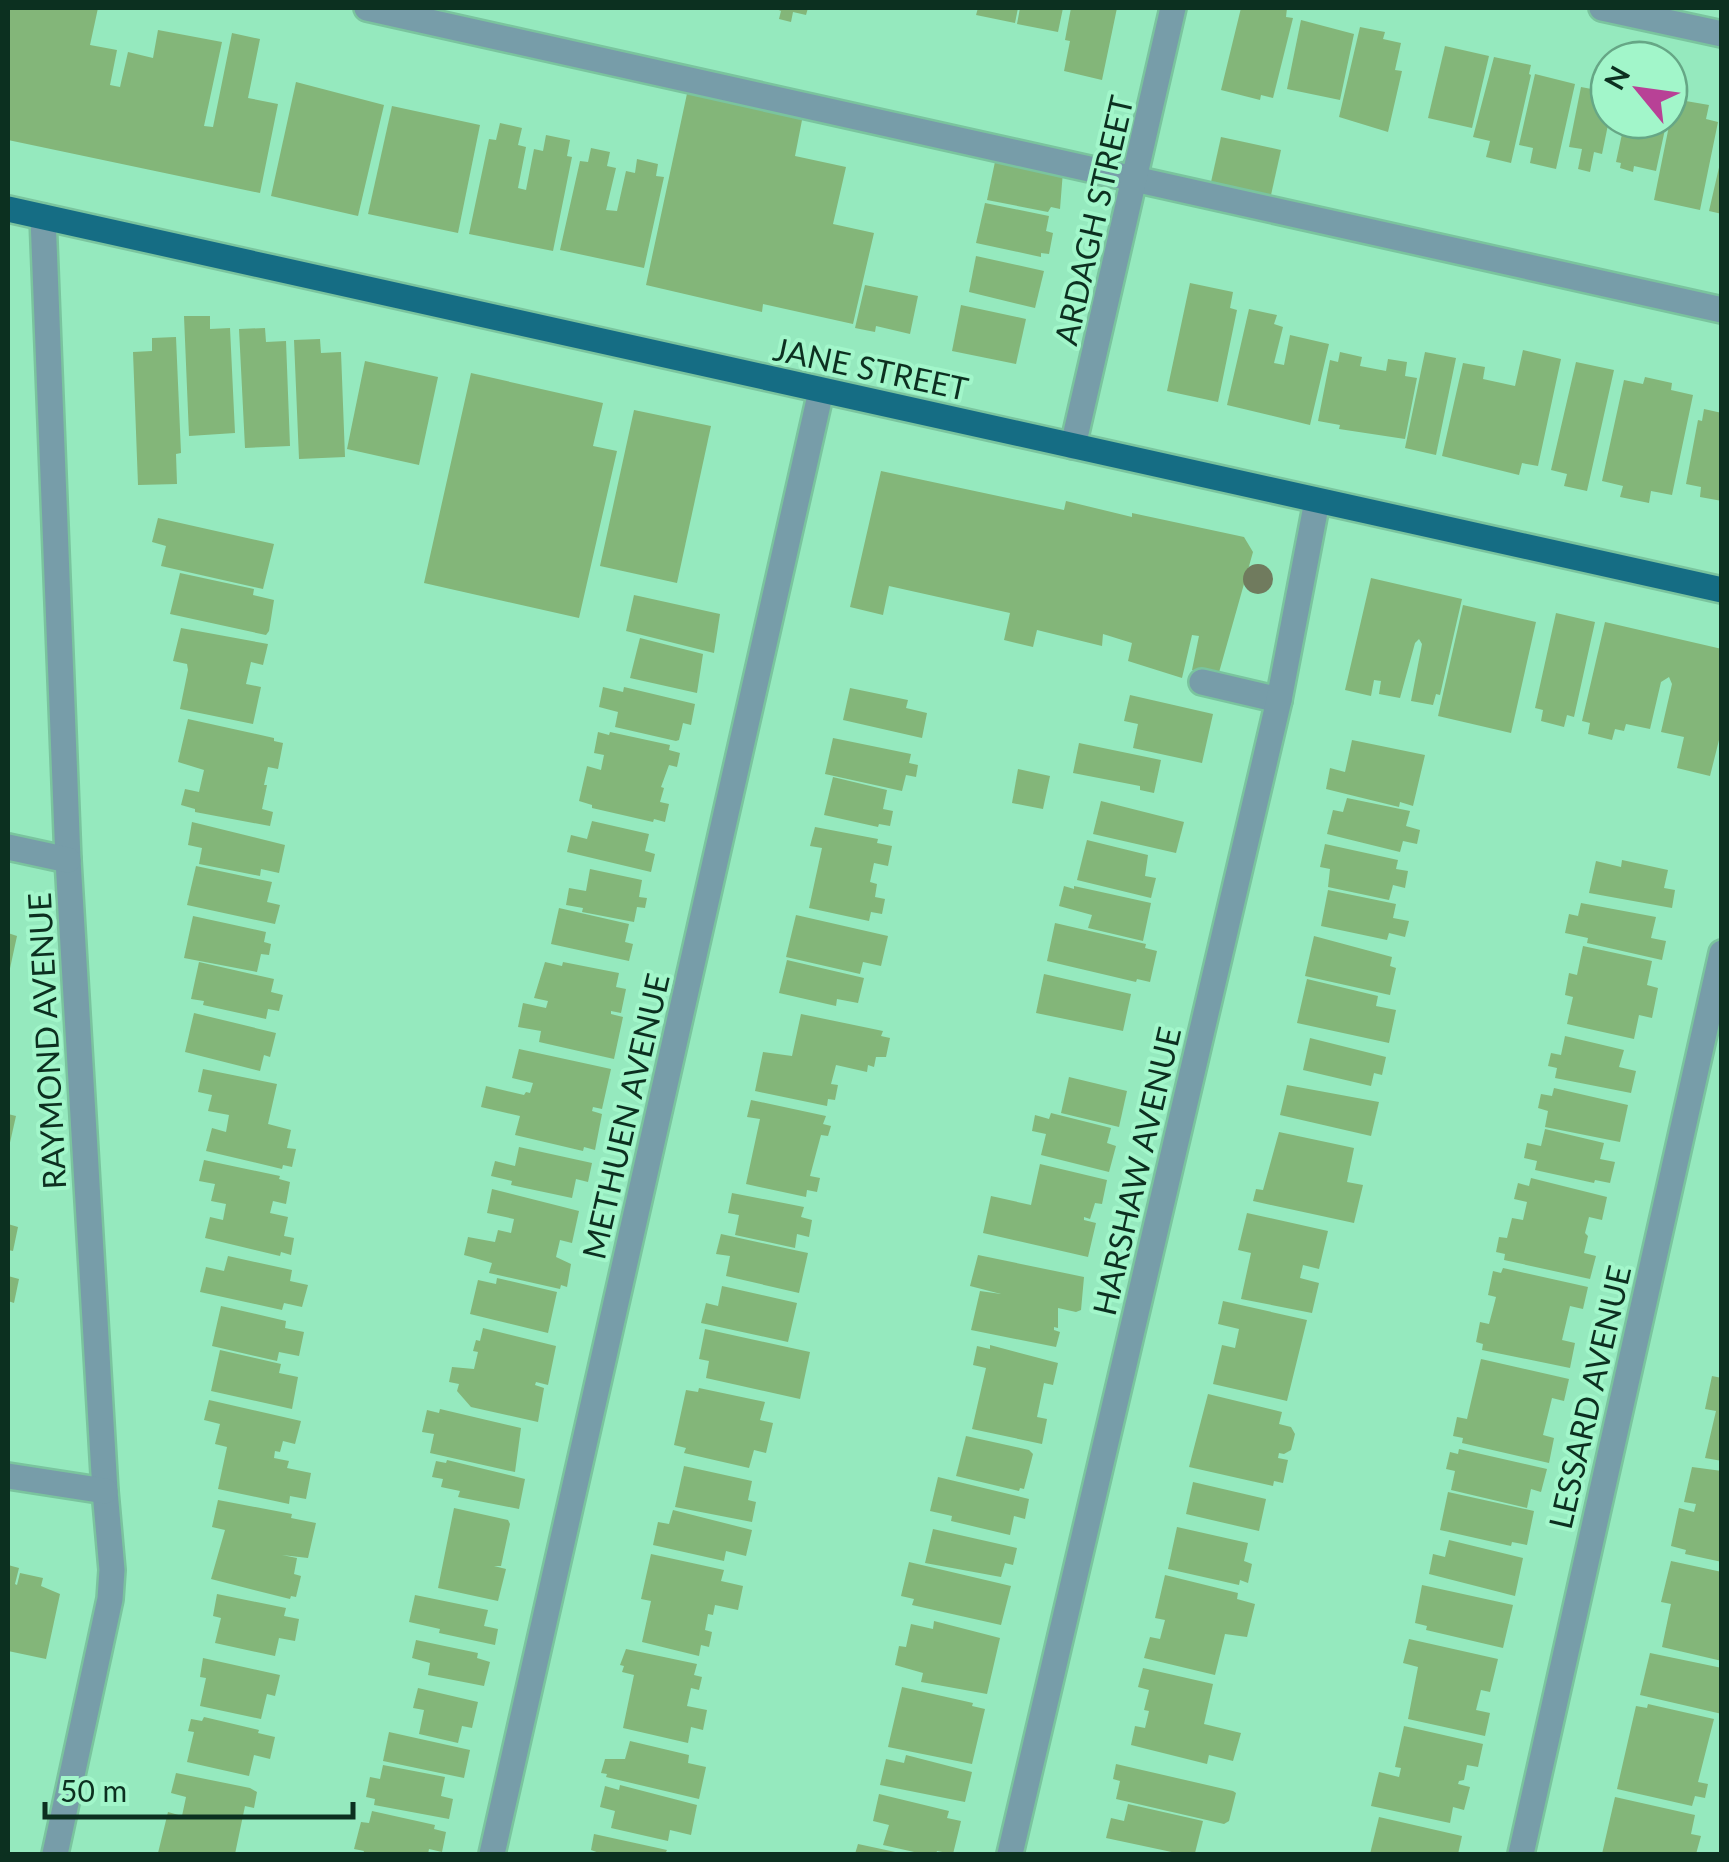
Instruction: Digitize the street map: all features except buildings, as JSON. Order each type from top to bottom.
[{"type":"main road","name":"JANE STREET","points":[[8,209],[1722,590]]},
{"type":"street","points":[[366,8],[1722,310]]},
{"type":"street","name":"ARDAGH STREET","points":[[1073,446],[1173,8]]},
{"type":"street","points":[[1602,8],[1722,34]]},
{"type":"street","name":"RAYMOND AVENUE","points":[[43,218],[68,860],[112,1570],[110,1599],[55,1854]]},
{"type":"street","name":"METHUEN AVENUE","points":[[492,1854],[821,391]]},
{"type":"street","name":"HARSHAW AVENUE","points":[[1010,1854],[1279,700],[1317,500]]},
{"type":"street","points":[[1202,682],[1279,700]]},
{"type":"street","points":[[8,848],[68,860]]},
{"type":"street","name":"LESSARD AVENUE","points":[[1520,1854],[1722,953]]},
{"type":"street","points":[[8,1476],[105,1491]]}]
